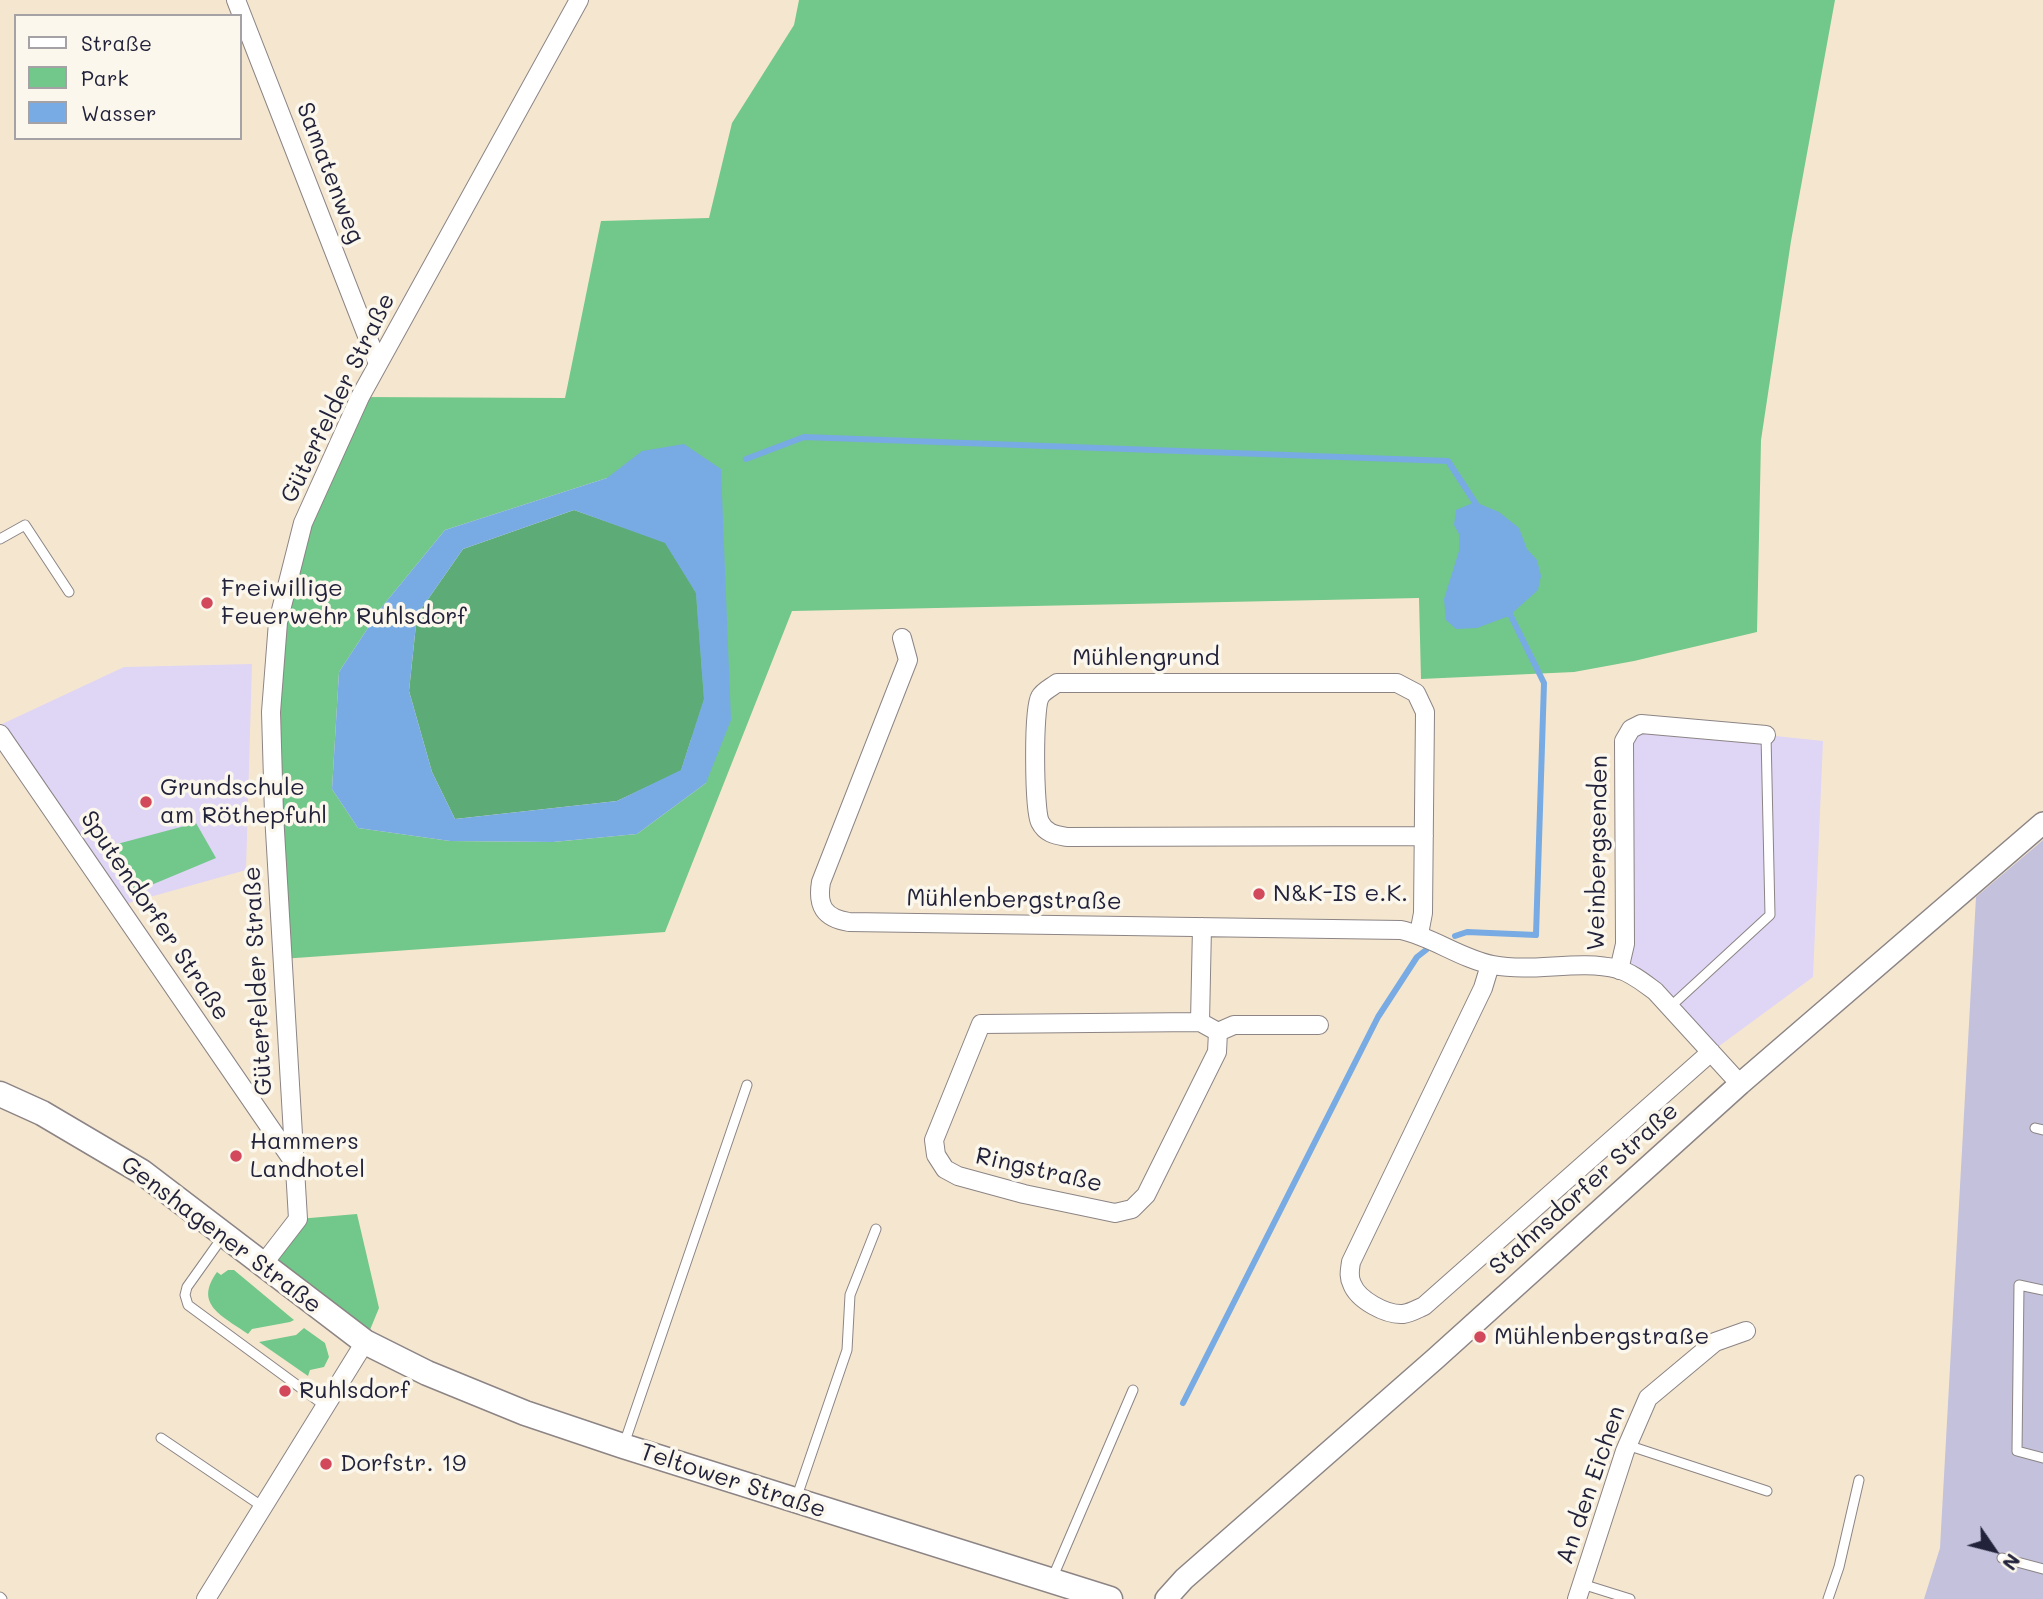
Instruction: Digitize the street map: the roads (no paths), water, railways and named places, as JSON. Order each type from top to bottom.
[{"type":"main road","name":"Genshagener Straße","points":[[0,1094],[42,1113],[142,1172],[365,1342]]},
{"type":"main road","name":"Teltower Straße","points":[[365,1342],[427,1373],[525,1413],[1110,1599]]},
{"type":"street","name":"Güterfelder Straße","points":[[264,1263],[298,1219],[272,763],[271,712],[278,622],[303,523],[354,410],[579,0]]},
{"type":"street","name":"Samatenweg","points":[[242,15],[378,364]]},
{"type":"street","name":"Mühlenbergstraße","points":[[902,638],[908,660],[821,882],[818,897],[824,911],[836,920],[1401,930],[1419,934],[1490,965],[1596,967],[1619,970],[1639,979],[1670,1007],[1740,1084]]},
{"type":"street","name":"Mühlengrund","points":[[1419,934],[1423,913],[1424,836],[1425,712],[1416,692],[1397,683],[1057,683],[1041,696],[1035,711],[1036,802],[1039,822],[1049,834],[1067,837],[1424,836]]},
{"type":"street","name":"Weinbergsenden","points":[[1619,970],[1625,944],[1624,741],[1631,729],[1641,724],[1766,735]]},
{"type":"street","name":"Sputendorfer Straße","points":[[0,734],[293,1161]]},
{"type":"street","name":"Stahnsdorfer Straße","points":[[1166,1599],[1184,1579],[1425,1368],[1740,1084],[2043,823]]},
{"type":"street","points":[[1200,1022],[1202,927]]},
{"type":"street","points":[[1490,965],[1483,988],[1351,1262],[1349,1274],[1352,1286],[1360,1296],[1387,1312],[1408,1314],[1424,1306],[1711,1052]]},
{"type":"street","name":"Ringstraße","points":[[1200,1022],[1218,1032],[1217,1052],[1146,1195],[1132,1209],[1115,1213],[1024,1194],[958,1176],[945,1169],[936,1155],[934,1140],[981,1024],[1200,1022]]},
{"type":"street","points":[[1218,1032],[1234,1025],[1319,1025]]},
{"type":"street","name":"An den Eichen","points":[[1579,1591],[1627,1445],[1648,1398],[1715,1342],[1746,1331]]},
{"type":"street","points":[[205,1599],[365,1342]]},
{"type":"lane","points":[[0,539],[25,525],[69,592]]},
{"type":"lane","name":"Weinbergsenden","points":[[1670,1007],[1770,915],[1766,735]]},
{"type":"lane","points":[[623,1446],[747,1085]]},
{"type":"lane","points":[[796,1500],[847,1350],[850,1295],[876,1229]]},
{"type":"lane","points":[[225,1234],[187,1287],[185,1295],[188,1305],[324,1405]]},
{"type":"lane","points":[[2043,1290],[2019,1285],[2017,1451],[2043,1458]]},
{"type":"lane","points":[[1051,1581],[1133,1390]]},
{"type":"lane","points":[[161,1438],[263,1507]]},
{"type":"lane","points":[[1627,1445],[1768,1491]]},
{"type":"lane","points":[[1828,1599],[1839,1567],[1860,1480]]},
{"type":"lane","points":[[2002,1558],[2043,1569]]},
{"type":"lane","name":"An den Eichen","points":[[1579,1591],[1630,1599]]},
{"type":"water","points":[[684,444],[721,469],[731,720],[706,783],[637,834],[553,842],[450,841],[358,828],[332,789],[339,672],[381,608],[445,530],[607,478],[642,451]],"holes":[[[574,510],[665,543],[696,593],[704,699],[681,770],[617,801],[455,819],[432,772],[409,691],[417,615],[463,549]]]},
{"type":"water","points":[[1475,502],[1499,512],[1519,528],[1527,549],[1537,560],[1541,576],[1538,590],[1509,616],[1477,628],[1456,629],[1446,620],[1444,599],[1459,551],[1459,534],[1454,525],[1456,510]]},
{"type":"waterway","points":[[746,459],[804,437],[1448,461],[1478,507]]},
{"type":"waterway","points":[[1455,936],[1467,932],[1536,935],[1544,683],[1507,608]]},
{"type":"waterway","points":[[1183,1403],[1378,1017],[1417,957],[1426,950]]},
{"type":"place","name":"Freiwillige Feuerwehr Ruhlsdorf","points":[[207,603]]},
{"type":"place","name":"Grundschule am Röthepfuhl","points":[[146,802]]},
{"type":"place","name":"N&K-IS e.K.","points":[[1259,894]]},
{"type":"place","name":"Hammers Landhotel","points":[[236,1156]]},
{"type":"place","name":"Mühlenbergstraße","points":[[1480,1337]]},
{"type":"place","name":"Ruhlsdorf","points":[[285,1391]]},
{"type":"place","name":"Dorfstr. 19","points":[[326,1464]]}]
